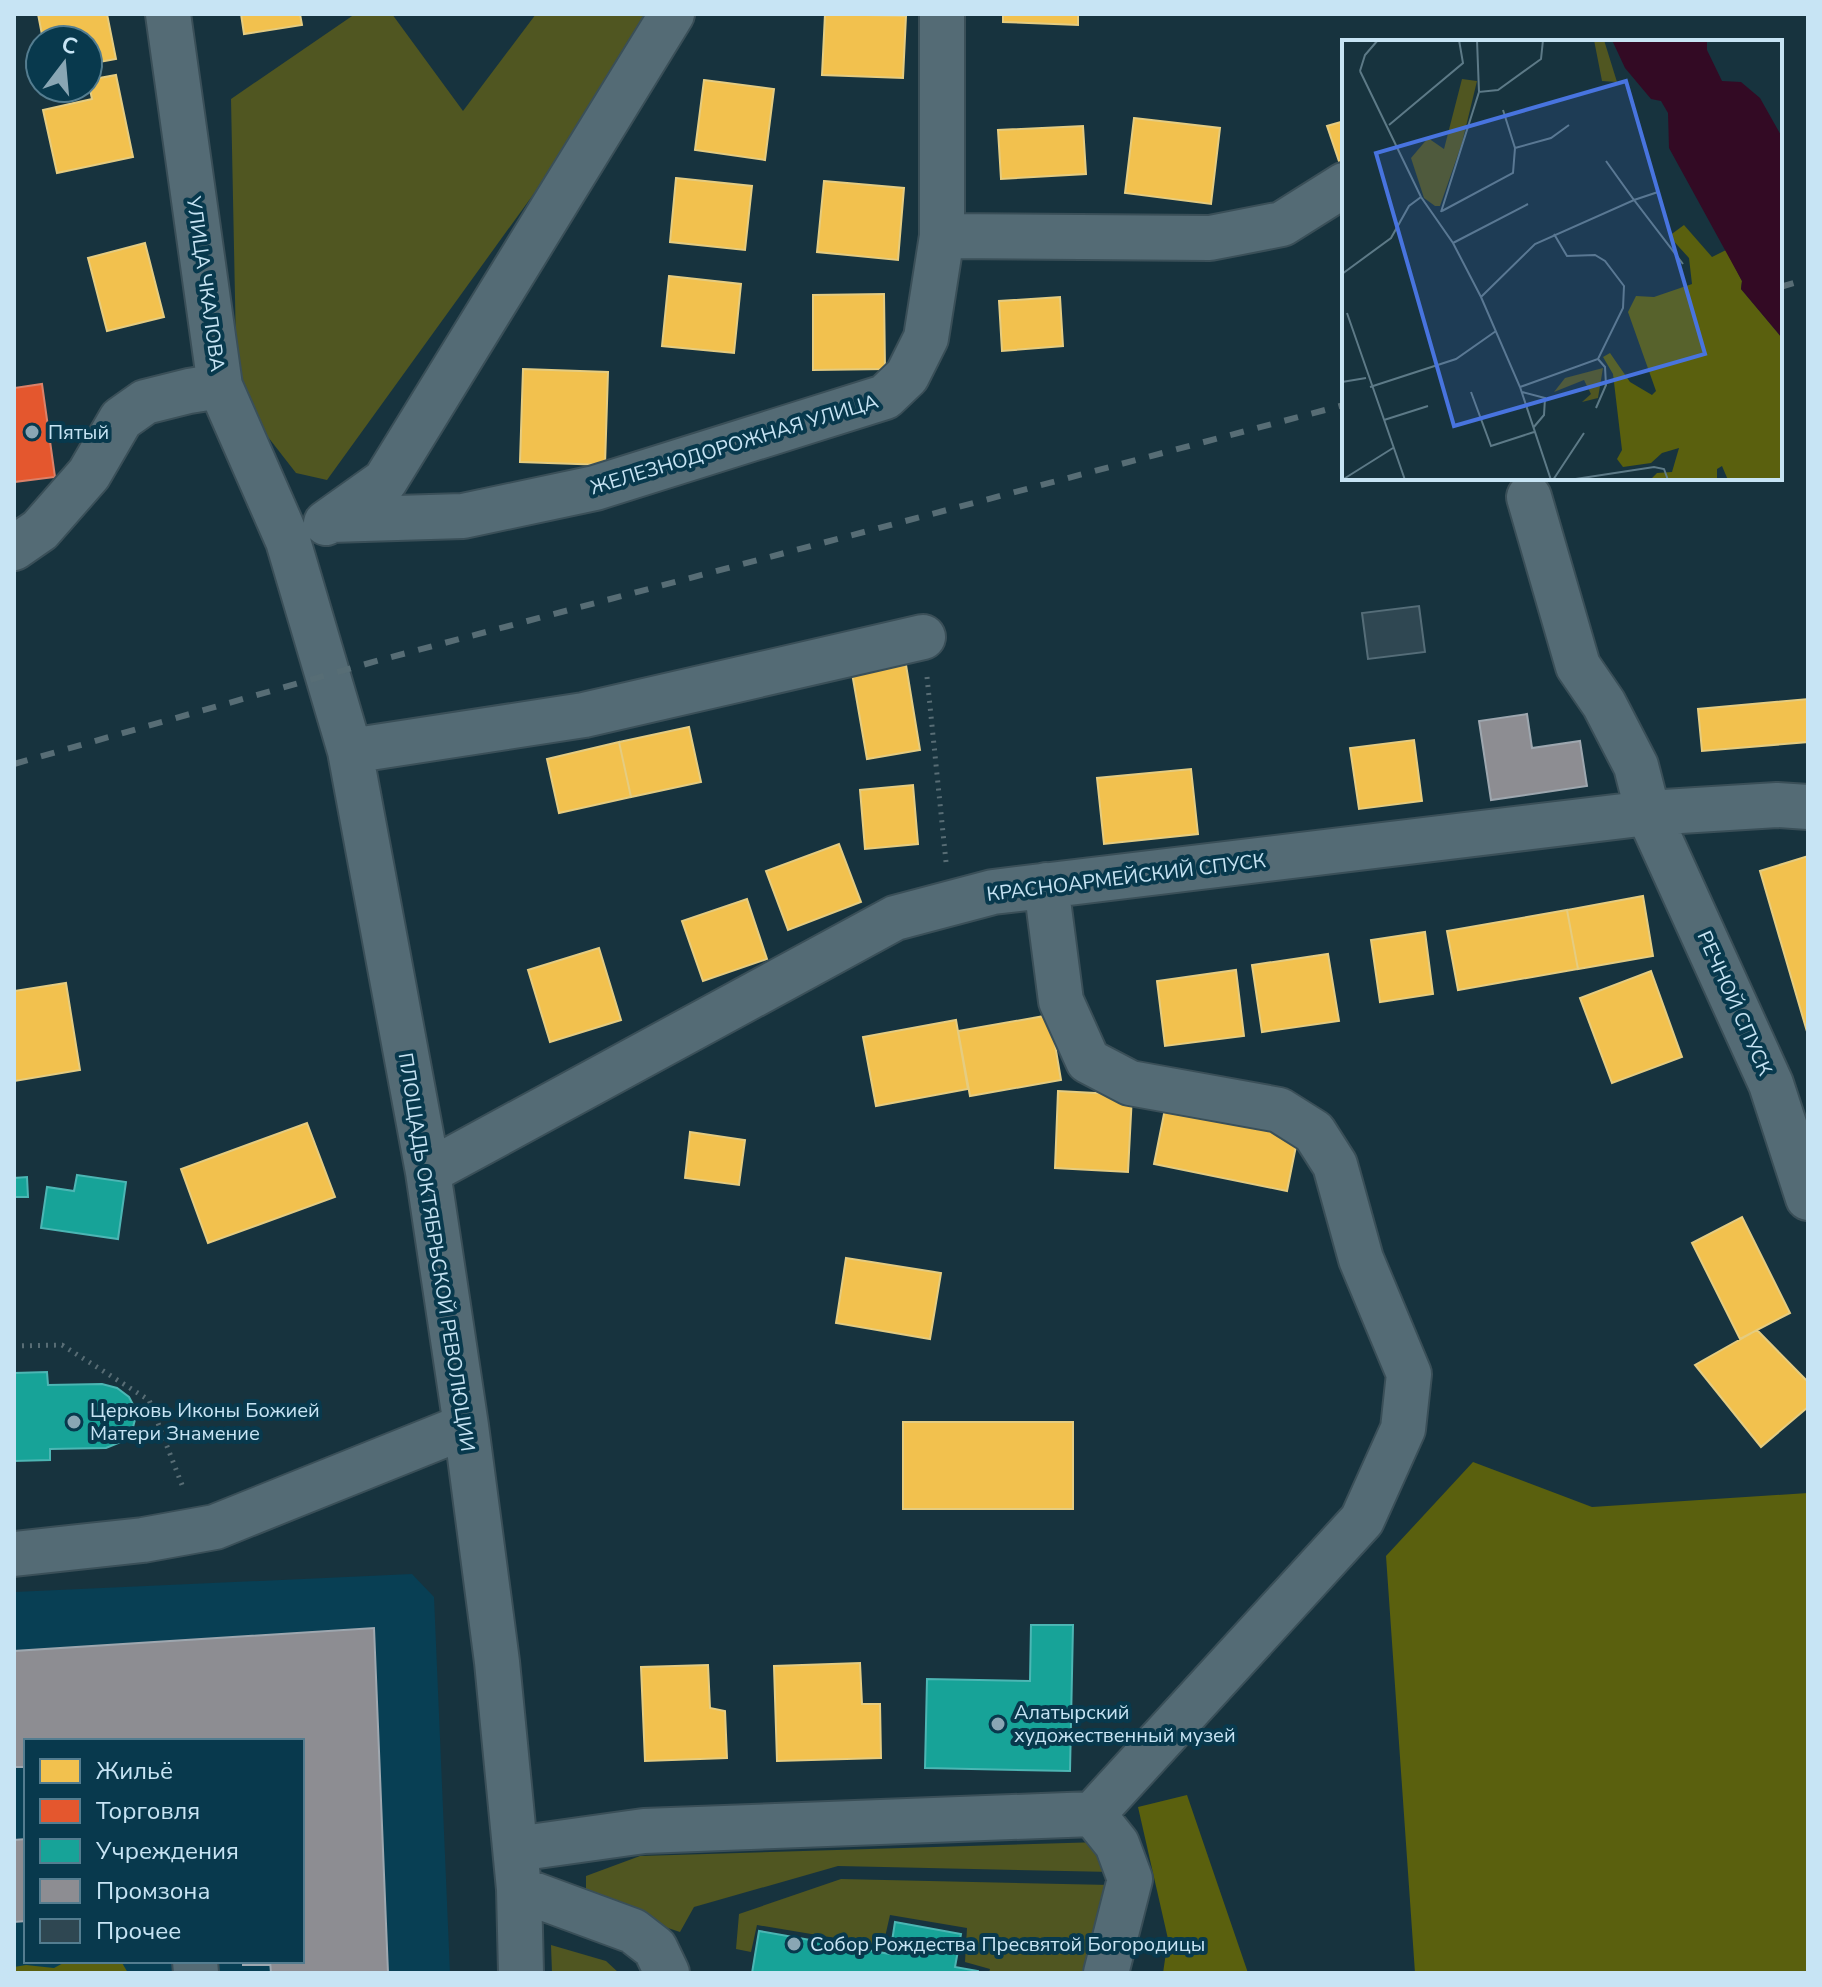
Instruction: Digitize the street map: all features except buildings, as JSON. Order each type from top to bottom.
[{"type":"street","name":"УЛИЦА ЧКАЛОВА","points":[[168,14],[220,386],[288,541]]},
{"type":"street","name":"ЖЕЛЕЗНОДОРОЖНАЯ УЛИЦА","points":[[288,541],[331,520],[385,481],[672,14]]},
{"type":"street","name":"ЖЕЛЕЗНОДОРОЖНАЯ УЛИЦА","points":[[331,520],[463,516],[595,488],[885,397],[907,376],[926,338],[942,236],[942,14]]},
{"type":"street","points":[[942,236],[1210,238],[1282,224],[1342,186]]},
{"type":"street","points":[[14,548],[40,530],[89,474],[121,419],[145,402],[220,386]]},
{"type":"street","name":"РЕЧНОЙ СПУСК","points":[[1529,497],[1578,666],[1604,704],[1636,766],[1648,813],[1771,1084],[1808,1198]]},
{"type":"street","name":"ПЛОЩАДЬ ОКТЯБРЬСКОЙ РЕВОЛЮЦИИ","points":[[288,541],[350,751],[428,1172],[497,1662],[517,1869],[521,1973]]},
{"type":"street","points":[[350,751],[584,715],[923,637]]},
{"type":"street","name":"КРАСНОАРМЕЙСКИЙ СПУСК","points":[[428,1172],[895,918],[950,903],[993,892],[1046,885],[1648,813],[1777,805],[1808,807]]},
{"type":"street","points":[[517,1869],[644,1831],[1093,1814],[1362,1520],[1403,1429],[1409,1374],[1361,1259],[1335,1165],[1314,1132],[1279,1110],[1130,1083],[1088,1061],[1061,1001],[1046,885]]},
{"type":"street","points":[[14,1554],[143,1540],[215,1527],[466,1426]]},
{"type":"street","points":[[1093,1814],[1117,1844],[1130,1879],[1106,1973]]},
{"type":"street","points":[[517,1869],[633,1931],[655,1948],[667,1973]]},
{"type":"path","points":[[923,637],[950,903]]},
{"type":"path","points":[[14,1346],[62,1345],[149,1400],[186,1495],[215,1527]]},
{"type":"shaded area","points":[[412,1574],[434,1597],[450,1973],[14,1973],[14,1592]]},
{"type":"green space","points":[[355,14],[392,14],[463,111],[536,14],[650,14],[600,102],[327,480],[296,473],[237,397],[231,99]]},
{"type":"green space","points":[[1473,1462],[1592,1507],[1808,1493],[1808,1973],[1415,1973],[1386,1556]]},
{"type":"green space","points":[[1187,1795],[1248,1973],[1163,1973],[1168,1939],[1138,1807]]},
{"type":"green space","points":[[1101,1842],[1113,1872],[838,1866],[694,1907],[680,1932],[586,1901],[586,1876],[640,1856]]},
{"type":"green space","points":[[841,1879],[1111,1885],[1090,1973],[989,1973],[990,1969],[965,1962],[967,1928],[890,1915],[883,1946],[757,1925],[751,1952],[736,1949],[739,1914]]},
{"type":"green space","points":[[551,1945],[606,1961],[619,1973],[552,1973]]},
{"type":"green space","points":[[63,1963],[122,1963],[128,1973],[14,1973],[14,1967],[26,1965],[54,1968]]},
{"type":"railway","points":[[1782,286],[1808,279]]},
{"type":"railway","points":[[14,764],[380,660],[1342,406]]},
{"type":"place","name":"Пятый","points":[[32,432]]},
{"type":"place","name":"Церковь Иконы Божией Матери Знамение","points":[[74,1422]]},
{"type":"place","name":"Алатырский художественный музей","points":[[998,1724]]},
{"type":"place","name":"Собор Рождества Пресвятой Богородицы","points":[[794,1944]]}]
